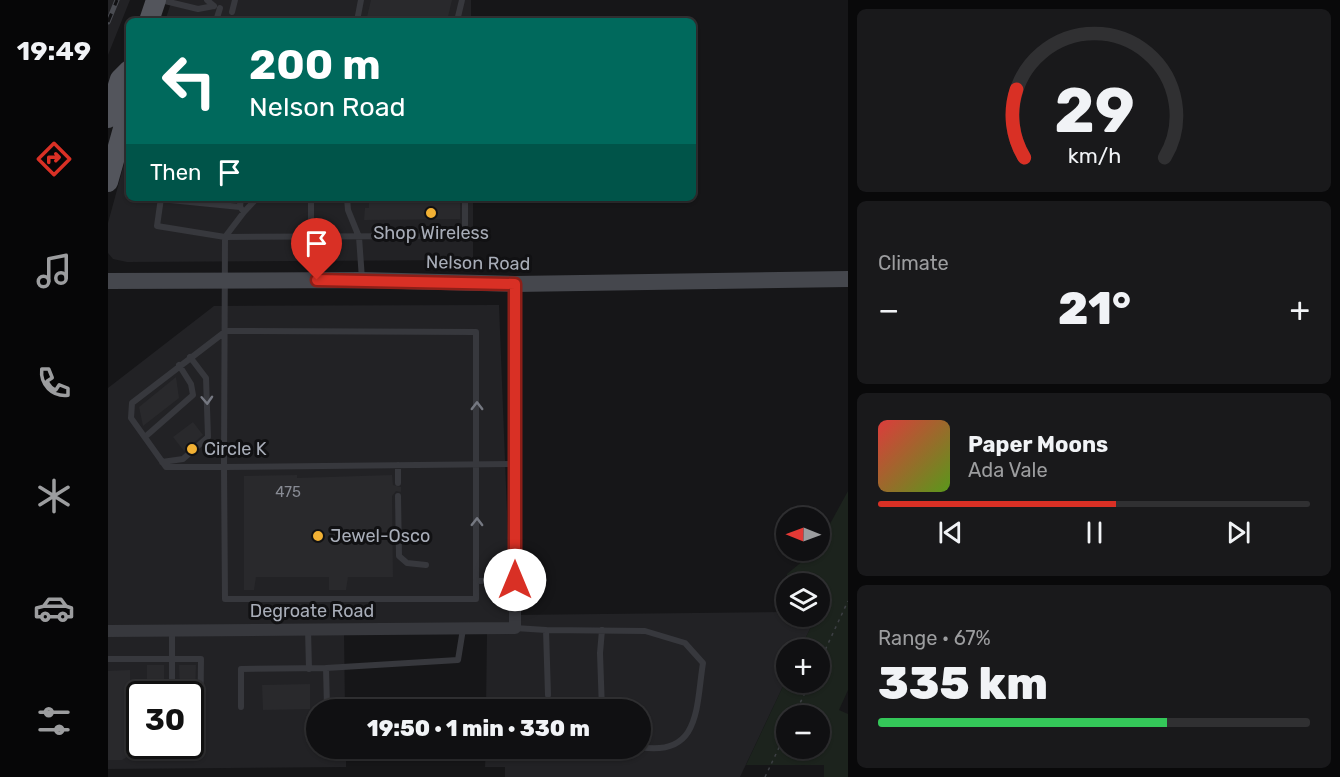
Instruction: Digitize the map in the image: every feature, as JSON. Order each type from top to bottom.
[{"type":"main road","points":[[150,18],[158,0]]},
{"type":"main road","points":[[108,118],[120,79],[126,73]]},
{"type":"main road","points":[[108,182],[126,118]]},
{"type":"street","name":"Nelson Road","points":[[108,281],[362,280],[515,284],[848,279]]},
{"type":"street","points":[[515,284],[515,628]]},
{"type":"street","name":"Degroate Road","points":[[108,631],[515,628]]},
{"type":"lane","points":[[158,0],[198,9],[214,6],[207,0]]},
{"type":"lane","points":[[232,12],[235,0]]},
{"type":"lane","points":[[358,18],[361,0]]},
{"type":"lane","points":[[459,18],[462,0]]},
{"type":"lane","points":[[217,18],[220,8]]},
{"type":"lane","points":[[160,201],[157,226],[225,237],[311,238],[459,234],[465,225],[465,201]]},
{"type":"lane","points":[[175,201],[242,210]]},
{"type":"lane","points":[[241,201],[242,210]]},
{"type":"lane","points":[[253,201],[242,210],[225,237],[226,282],[226,331],[224,467],[225,599],[476,599],[477,464],[476,332],[226,331],[132,403],[131,418],[166,467],[224,467],[477,464],[515,464]]},
{"type":"lane","points":[[311,201],[311,238]]},
{"type":"lane","points":[[347,201],[348,210],[359,237],[362,280]]},
{"type":"lane","points":[[162,462],[183,459],[208,437],[206,378],[190,357]]},
{"type":"lane","points":[[145,437],[193,395],[191,384],[179,365]]},
{"type":"lane","points":[[153,386],[156,394]]},
{"type":"lane","points":[[163,410],[167,418]]},
{"type":"lane","points":[[398,465],[398,483]]},
{"type":"lane","points":[[398,496],[399,556],[407,563],[426,565]]},
{"type":"lane","points":[[476,581],[515,580]]},
{"type":"lane","points":[[241,707],[241,669],[309,669],[458,660],[463,628]]},
{"type":"lane","points":[[515,628],[645,631],[685,643],[703,663],[692,729],[681,742],[657,750],[651,749]]},
{"type":"lane","points":[[308,629],[309,669]]},
{"type":"lane","points":[[172,630],[172,681]]},
{"type":"lane","points":[[546,630],[548,695]]},
{"type":"lane","points":[[602,630],[600,653],[602,699]]},
{"type":"lane","points":[[108,659],[201,659],[201,681]]},
{"type":"lane","points":[[326,668],[327,699]]},
{"type":"path","points":[[830,639],[848,601]]},
{"type":"path","points":[[765,777],[776,754]]},
{"type":"shaded area","points":[[108,0],[130,0],[108,55]]},
{"type":"shaded area","points":[[172,0],[471,0],[471,18],[166,18]]},
{"type":"shaded area","points":[[126,157],[126,201],[473,201],[473,260],[127,262],[113,259],[108,253],[108,223]]},
{"type":"shaded area","points":[[499,305],[511,615],[776,612],[776,627],[811,627],[805,639],[776,639],[776,693],[780,693],[740,777],[505,777],[505,767],[485,767],[485,759],[651,759],[651,699],[486,699],[487,633],[344,632],[345,699],[306,699],[306,759],[346,759],[346,767],[108,769],[108,388],[214,306]]},
{"type":"shaded area","points":[[848,491],[848,690],[839,710],[848,714],[848,777],[824,777],[824,765],[746,765],[780,693],[830,693],[830,639],[805,639],[811,627],[830,627],[830,573],[788,573],[803,561],[830,561],[830,524]]},
{"type":"building","points":[[371,0],[452,0],[448,18],[367,18]]},
{"type":"building","points":[[369,201],[460,201],[460,219],[364,220],[365,208],[369,208]]},
{"type":"building","name":"Circle K","points":[[176,377],[179,398],[143,426],[139,407]]},
{"type":"building","name":"Circle K","points":[[193,422],[203,435],[184,451],[173,437]]},
{"type":"building","name":"Jewel-Osco","points":[[297,475],[297,478],[392,475],[393,485],[401,487],[401,492],[396,491],[392,496],[393,577],[348,577],[346,590],[329,590],[329,577],[256,577],[254,590],[244,590],[244,476]]},
{"type":"building","points":[[147,665],[164,665],[164,681],[147,681]]},
{"type":"building","points":[[179,665],[196,665],[195,681],[180,681]]},
{"type":"building","points":[[130,670],[130,681],[126,681],[126,758],[122,760],[108,760],[108,671]]},
{"type":"building","points":[[310,684],[310,699],[306,699],[306,709],[263,710],[262,685]]},
{"type":"railway","points":[[108,22],[117,0]]},
{"type":"place","name":"Shop Wireless","points":[[431,213]]},
{"type":"place","name":"Circle K","points":[[192,449]]},
{"type":"place","name":"Jewel-Osco","points":[[318,536]]},
{"type":"route","points":[[317,280],[515,284],[515,580]]}]
